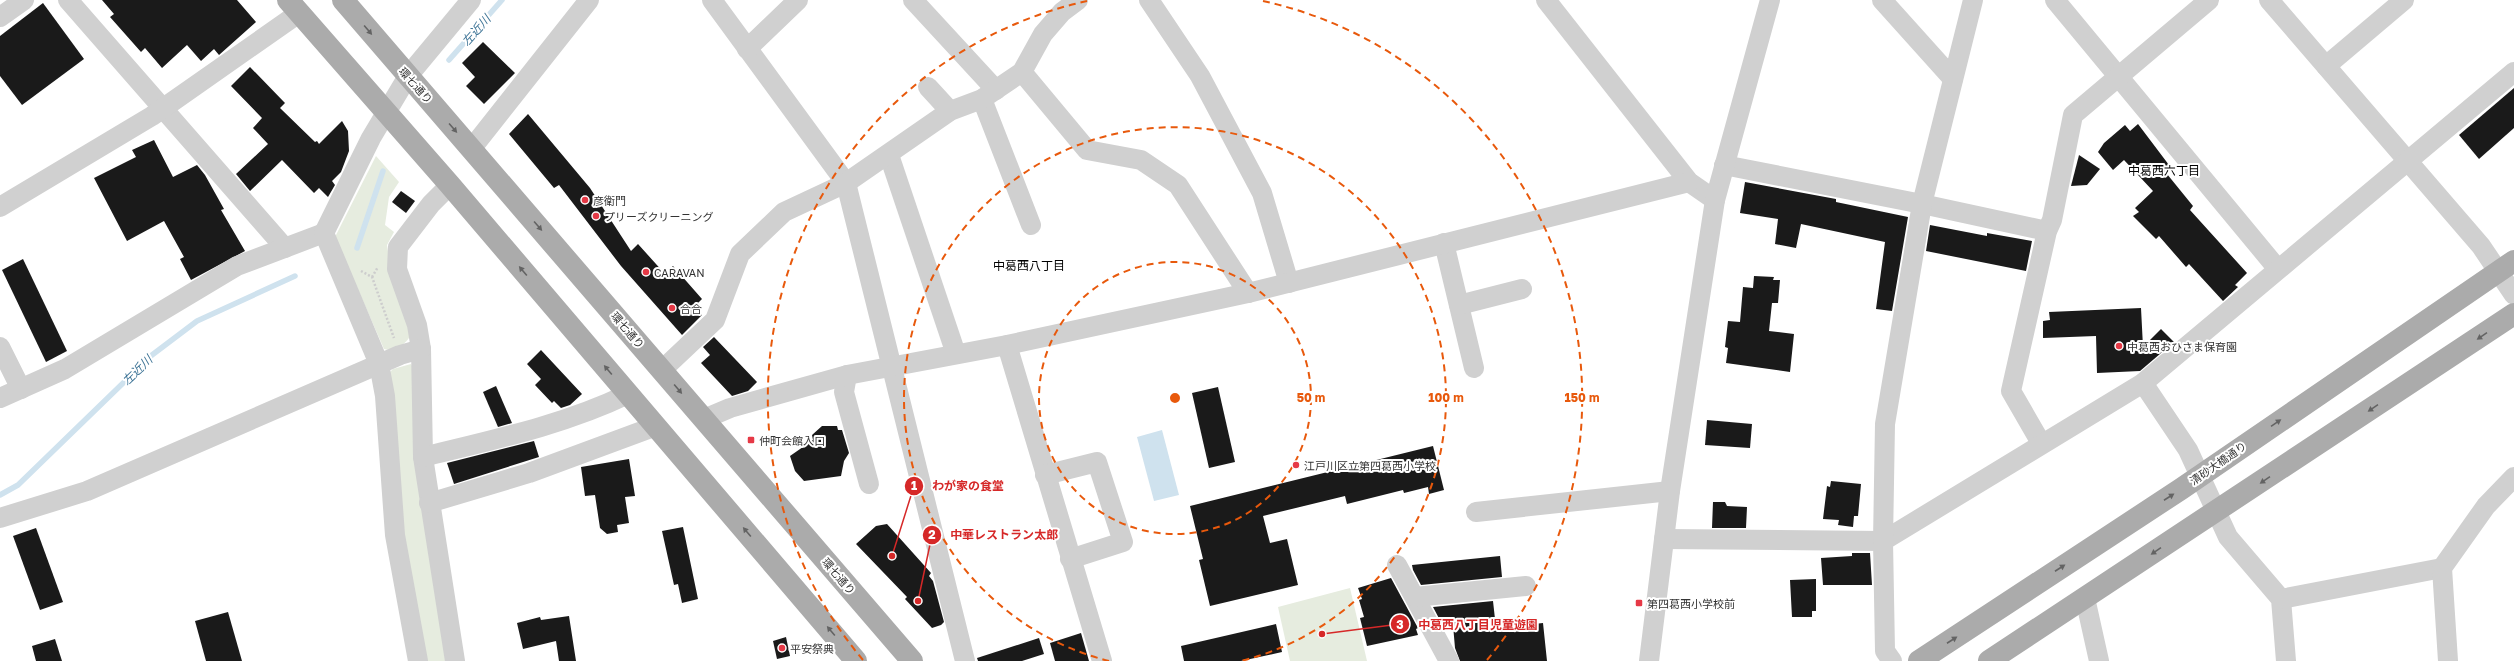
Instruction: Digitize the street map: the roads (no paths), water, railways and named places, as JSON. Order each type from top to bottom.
[{"type":"main road","name":"環七通り","points":[[343,0],[472,148],[912,661]]},
{"type":"main road","points":[[293,6],[450,185],[856,661]]},
{"type":"main road","name":"清砂大橋通り","points":[[1919,661],[2200,475],[2506,267]]},
{"type":"main road","points":[[1994,659],[2514,314]]},
{"type":"street","points":[[0,17],[24,0]]},
{"type":"street","points":[[68,0],[285,248]]},
{"type":"street","points":[[0,398],[65,369],[108,345],[237,266],[324,233],[386,111],[408,76],[471,0]]},
{"type":"street","points":[[472,148],[589,0]]},
{"type":"street","points":[[712,0],[846,183],[964,661]]},
{"type":"street","points":[[747,49],[798,0]]},
{"type":"street","points":[[913,0],[989,95],[1031,225]]},
{"type":"street","points":[[662,370],[715,320],[740,254],[784,212],[846,183],[950,111],[989,95],[1022,72],[1043,34],[1062,12],[1078,0]]},
{"type":"street","points":[[1149,0],[1200,76],[1262,194],[1289,283]]},
{"type":"street","points":[[1546,0],[1689,182],[1715,200]]},
{"type":"street","points":[[1649,661],[1670,491],[1715,200],[1770,0]]},
{"type":"street","points":[[1882,0],[1953,79]]},
{"type":"street","points":[[1892,661],[1885,651],[1883,541],[1885,424],[1922,204],[1973,0]]},
{"type":"street","points":[[2055,0],[2277,268]]},
{"type":"street","points":[[2041,443],[2011,391],[2047,231],[2052,220],[2073,115],[2209,0]]},
{"type":"street","points":[[2269,0],[2481,246],[2506,267],[2514,295]]},
{"type":"street","points":[[2326,66],[2404,0]]},
{"type":"street","points":[[0,206],[164,108],[293,6]]},
{"type":"street","points":[[1022,72],[1087,150],[1141,160],[1178,185],[1248,293]]},
{"type":"street","points":[[1664,539],[1883,541],[2041,443],[2143,383],[2277,268],[2409,161],[2514,72]]},
{"type":"street","points":[[928,87],[950,111]]},
{"type":"street","points":[[888,155],[956,354]]},
{"type":"street","points":[[1724,166],[1922,204],[2047,231]]},
{"type":"street","points":[[704,420],[730,408],[847,375],[1007,345],[1248,293],[1689,182]]},
{"type":"street","points":[[450,185],[431,204],[398,247],[397,269],[417,325],[421,350],[423,457],[429,503],[455,661]]},
{"type":"street","points":[[324,233],[379,364],[384,396],[395,535],[418,661]]},
{"type":"street","points":[[1444,243],[1474,368]]},
{"type":"street","points":[[1459,304],[1522,289]]},
{"type":"street","points":[[1007,345],[1070,559],[1102,661]]},
{"type":"street","points":[[0,347],[21,389]]},
{"type":"street","points":[[0,518],[87,491],[379,364],[421,350]]},
{"type":"street","points":[[847,375],[844,392],[870,484]]},
{"type":"street","points":[[2143,383],[2188,450],[2228,537],[2281,599],[2286,661]]},
{"type":"street","points":[[423,457],[504,437],[604,406],[628,394]]},
{"type":"street","points":[[429,503],[529,473],[656,426]]},
{"type":"street","points":[[1045,475],[1097,462],[1123,542],[1070,559]]},
{"type":"street","points":[[2448,661],[2442,568],[2486,506],[2514,477]]},
{"type":"street","points":[[1476,512],[1670,491]]},
{"type":"street","points":[[1397,565],[1450,661]]},
{"type":"street","points":[[2281,599],[2442,568]]},
{"type":"street","points":[[1415,597],[1526,586]]},
{"type":"street","points":[[2085,598],[2099,661]]},
{"type":"water","points":[[1162,430],[1179,495],[1154,501],[1137,437]]},
{"type":"waterway","name":"左近川","points":[[449,60],[502,0]]},
{"type":"waterway","name":"左近川","points":[[357,248],[383,171]]},
{"type":"waterway","name":"左近川","points":[[0,495],[18,485],[152,355],[197,321],[295,276]]},
{"type":"place","name":"彦衛門","points":[[585,200]]},
{"type":"place","name":"プリーズクリーニング","points":[[596,216]]},
{"type":"place","name":"CARAVAN","points":[[646,272]]},
{"type":"place","name":"合合","points":[[672,308]]},
{"type":"place","name":"中葛西おひさま保育園","points":[[2119,346]]},
{"type":"place","name":"仲町会館入口","points":[[751,440]]},
{"type":"place","name":"江戸川区立第四葛西小学校","points":[[1296,465]]},
{"type":"place","name":"わが家の食堂","points":[[892,556]]},
{"type":"place","name":"中華レストラン太郎","points":[[918,601]]},
{"type":"place","name":"第四葛西小学校前","points":[[1639,603]]},
{"type":"place","name":"中葛西八丁目児童遊園","points":[[1322,634]]},
{"type":"place","name":"平安祭典","points":[[782,648]]},
{"type":"district","name":"中葛西六丁目","points":[[2164,170]]},
{"type":"district","name":"中葛西八丁目","points":[[1029,265]]}]
